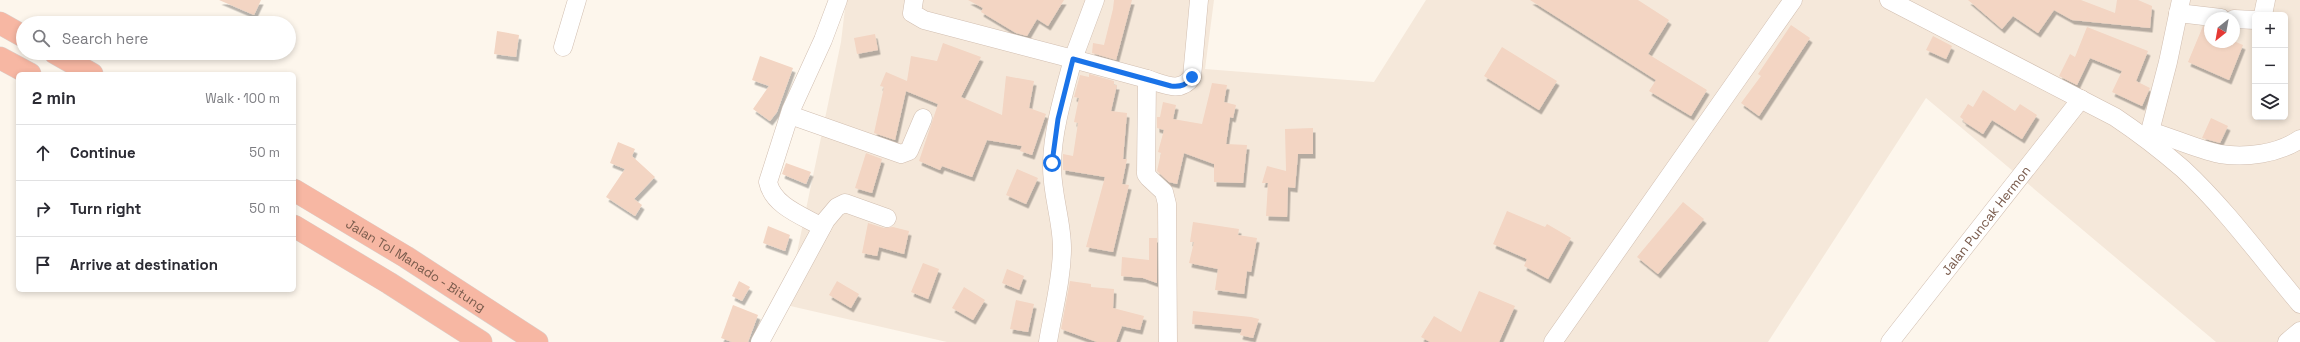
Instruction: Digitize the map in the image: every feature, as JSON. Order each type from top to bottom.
[{"type":"highway","points":[[0,23],[16,32]]},
{"type":"highway","points":[[0,58],[26,72]]},
{"type":"highway","points":[[67,60],[88,72]]},
{"type":"highway","name":"Jalan Tol Manado - Bitung","points":[[296,191],[406,257],[537,342]]},
{"type":"highway","points":[[296,227],[390,283],[481,342]]},
{"type":"street","points":[[563,47],[577,0]]},
{"type":"street","points":[[822,227],[781,203],[770,190],[768,182],[790,115],[823,40],[838,0]]},
{"type":"street","points":[[914,0],[912,13],[924,20],[1180,87],[1186,84],[1192,77],[1198,0]]},
{"type":"street","points":[[1048,342],[1062,263],[1062,247],[1054,202],[1052,163],[1058,119],[1073,59],[1095,0]]},
{"type":"street","points":[[1553,342],[1793,0]]},
{"type":"street","points":[[1889,0],[2149,135],[2220,154],[2254,154],[2273,151],[2300,139]]},
{"type":"street","points":[[2264,12],[2266,0]]},
{"type":"street","points":[[2149,135],[2168,62],[2179,7],[2204,13]]},
{"type":"street","points":[[2240,19],[2252,20]]},
{"type":"street","points":[[1147,79],[1146,174],[1164,192],[1167,204],[1168,342]]},
{"type":"street","name":"Jalan Puncak Hermon","points":[[1890,342],[2081,99]]},
{"type":"street","points":[[790,115],[901,154],[909,152],[923,118]]},
{"type":"street","points":[[2149,135],[2235,225],[2300,304]]},
{"type":"street","points":[[760,342],[822,227],[837,207],[845,203],[887,218]]},
{"type":"street","points":[[2287,342],[2300,331]]},
{"type":"shaded area","points":[[846,0],[1214,0],[1205,69],[1374,82],[1426,0],[2300,0],[2300,342],[2216,342],[1926,98],[1768,342],[947,342],[786,305],[841,42]]},
{"type":"building","points":[[219,0],[261,0],[254,15]]},
{"type":"building","points":[[968,0],[1064,0],[1048,26],[1037,19],[1027,36],[1016,33],[981,12],[983,8]]},
{"type":"building","points":[[1114,0],[1132,0],[1116,60],[1092,53],[1093,43],[1104,45]]},
{"type":"building","points":[[1530,0],[1638,0],[1669,20],[1648,54],[1707,90],[1691,116],[1649,91],[1656,80]]},
{"type":"building","points":[[1968,0],[2081,0],[2115,13],[2117,0],[2138,0],[2152,6],[2150,28],[2072,20],[2054,10],[2038,33],[2013,16],[2002,29]]},
{"type":"building","points":[[1791,25],[1810,38],[1759,116],[1741,103],[1761,76],[1758,74]]},
{"type":"building","points":[[2203,26],[2204,48],[2240,48],[2240,44],[2243,45],[2229,80],[2188,62]]},
{"type":"building","points":[[2087,27],[2148,51],[2136,81],[2150,88],[2142,106],[2112,92],[2122,71],[2090,58],[2077,85],[2059,76],[2070,54],[2075,57]]},
{"type":"building","points":[[497,31],[519,35],[516,57],[494,54]]},
{"type":"building","points":[[875,34],[878,50],[857,54],[854,38]]},
{"type":"building","points":[[1933,36],[1952,46],[1946,59],[1926,50]]},
{"type":"building","points":[[943,43],[981,57],[961,97],[1002,115],[1006,76],[1034,81],[1029,108],[1046,114],[1032,155],[1020,151],[1022,146],[987,140],[972,177],[942,166],[940,170],[919,161],[938,104],[906,91],[895,140],[874,133],[884,87],[880,86],[886,72],[907,81],[911,56],[937,61]]},
{"type":"building","points":[[1502,47],[1557,81],[1539,110],[1484,76]]},
{"type":"building","points":[[760,56],[793,68],[777,112],[770,121],[753,109],[769,86],[752,80]]},
{"type":"building","points":[[1089,74],[1114,81],[1114,85],[1117,85],[1111,111],[1127,113],[1123,159],[1127,159],[1122,184],[1129,185],[1113,252],[1086,247],[1105,177],[1063,170],[1063,154],[1073,156],[1078,123],[1074,122],[1079,98],[1074,97],[1080,75],[1089,77]]},
{"type":"building","points":[[1212,83],[1227,85],[1224,102],[1236,105],[1233,118],[1230,117],[1226,144],[1247,145],[1243,183],[1214,182],[1214,164],[1184,153],[1177,184],[1169,182],[1157,171],[1161,153],[1158,152],[1164,130],[1157,128],[1157,117],[1160,117],[1163,102],[1176,105],[1173,119],[1202,124]]},
{"type":"building","points":[[1983,90],[2015,111],[2020,104],[2037,115],[2022,139],[1992,120],[1983,134],[1963,121],[1964,120],[1960,117],[1968,104],[1973,107]]},
{"type":"building","points":[[2211,118],[2228,126],[2220,143],[2202,138]]},
{"type":"building","points":[[1313,128],[1313,154],[1298,154],[1295,188],[1288,187],[1287,217],[1266,216],[1268,183],[1262,183],[1267,166],[1286,171],[1285,129]]},
{"type":"building","points":[[618,142],[635,149],[632,156],[655,177],[634,199],[642,205],[635,216],[606,197],[625,169],[610,163]]},
{"type":"building","points":[[866,153],[882,159],[872,193],[855,188]]},
{"type":"building","points":[[786,163],[811,172],[806,184],[782,174]]},
{"type":"building","points":[[1017,169],[1038,178],[1026,204],[1006,195]]},
{"type":"building","points":[[1683,202],[1704,219],[1658,274],[1637,257]]},
{"type":"building","points":[[1507,211],[1545,227],[1547,224],[1571,238],[1548,279],[1524,266],[1527,259],[1493,244]]},
{"type":"building","points":[[1193,222],[1239,229],[1238,235],[1257,238],[1251,272],[1247,271],[1244,294],[1215,290],[1218,269],[1189,263],[1194,242],[1190,242]]},
{"type":"building","points":[[868,223],[884,228],[893,227],[909,231],[904,254],[879,247],[877,256],[862,253]]},
{"type":"building","points":[[768,226],[790,235],[785,251],[763,243]]},
{"type":"building","points":[[1149,238],[1157,238],[1157,283],[1143,278],[1121,276],[1122,257],[1149,260]]},
{"type":"building","points":[[923,263],[939,269],[928,299],[911,292]]},
{"type":"building","points":[[1007,269],[1024,276],[1019,290],[1002,283]]},
{"type":"building","points":[[739,281],[750,287],[742,301],[732,296]]},
{"type":"building","points":[[837,281],[859,294],[851,308],[829,295]]},
{"type":"building","points":[[1070,281],[1091,284],[1091,287],[1114,289],[1113,308],[1144,316],[1140,330],[1122,326],[1116,342],[1097,342],[1061,329]]},
{"type":"building","points":[[964,287],[985,300],[973,320],[952,308]]},
{"type":"building","points":[[1479,291],[1515,306],[1499,342],[1430,342],[1421,337],[1434,316],[1461,332]]},
{"type":"building","points":[[1016,300],[1034,304],[1028,332],[1010,329]]},
{"type":"building","points":[[733,305],[758,315],[748,342],[732,342],[721,338]]},
{"type":"building","points":[[1193,311],[1259,319],[1253,338],[1240,335],[1242,329],[1192,324]]},
{"type":"route","points":[[1052,163],[1058,119],[1073,59],[1119,70],[1171,86],[1180,87],[1186,84],[1192,77]]}]
